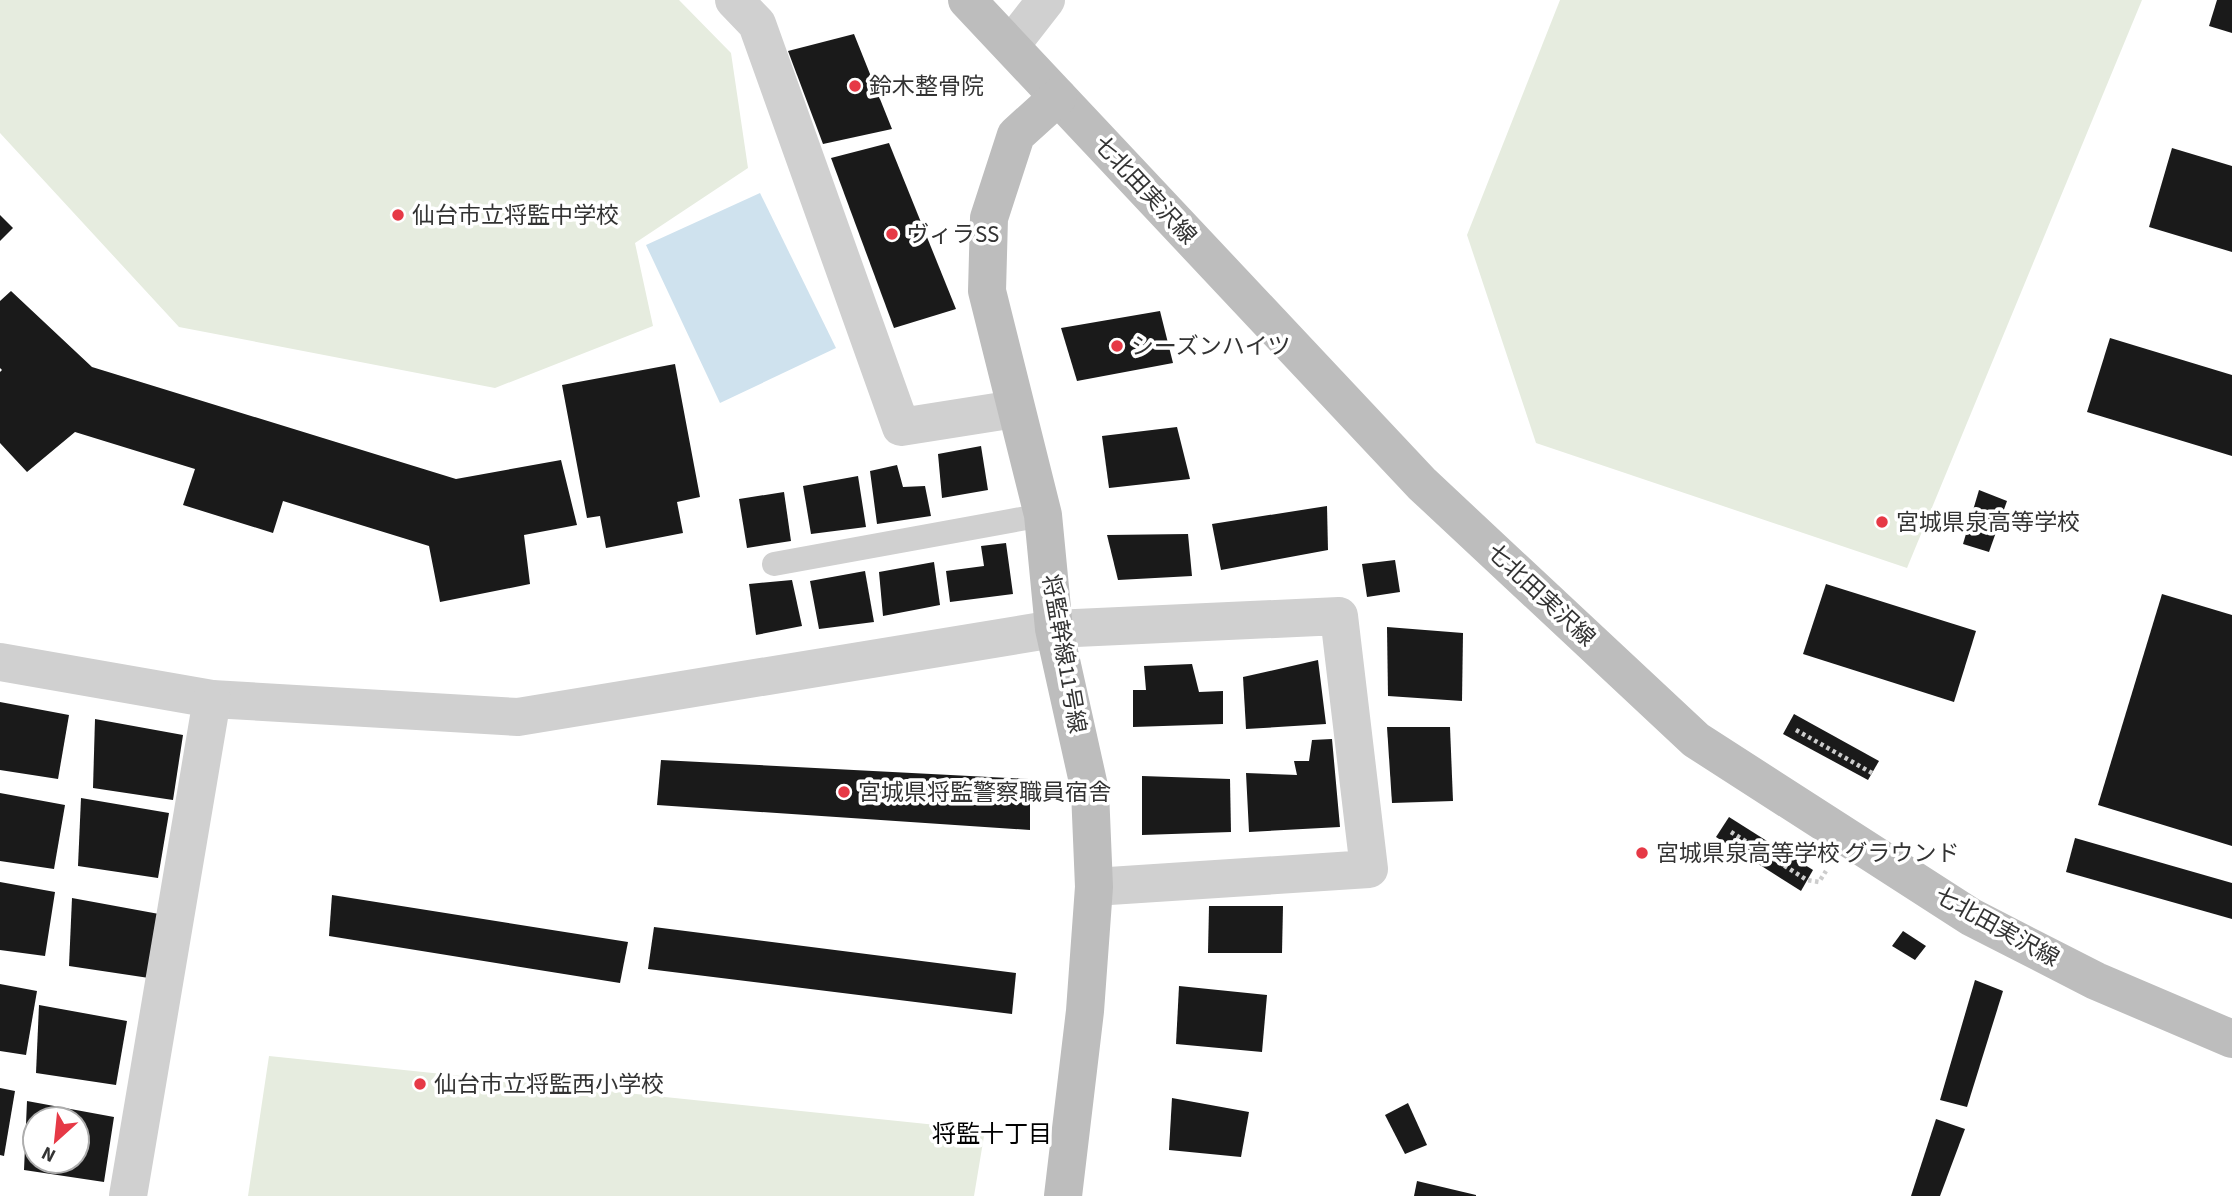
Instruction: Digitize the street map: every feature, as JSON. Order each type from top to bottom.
[{"type":"street","points":[[734,0],[757,24],[901,426],[1015,409]]},
{"type":"street","name":"七北田実沢線","points":[[967,0],[1422,484],[1696,740],[1971,917],[2096,981],[2232,1039]]},
{"type":"street","points":[[1011,45],[1046,0]]},
{"type":"street","name":"将監幹線11号線","points":[[1058,97],[1016,135],[989,218],[987,290],[1043,515],[1054,629],[1090,791],[1094,887],[1085,1011],[1063,1196]]},
{"type":"street","points":[[0,662],[212,699],[518,717],[1054,629],[1339,616],[1369,869],[1094,887]]},
{"type":"street","points":[[128,1196],[212,699]]},
{"type":"lane","points":[[774,564],[1043,515]]},
{"type":"path","points":[[1796,730],[1872,773]]},
{"type":"path","points":[[1731,832],[1807,880]]},
{"type":"shaded area","points":[[0,0],[679,0],[731,53],[748,168],[635,243],[653,326],[495,388],[179,327],[0,133]]},
{"type":"shaded area","points":[[1560,0],[2142,0],[1907,568],[1536,443],[1467,235]]},
{"type":"shaded area","name":"仙台市立将監西小学校","points":[[269,1056],[985,1130],[974,1196],[248,1196]]},
{"type":"water","points":[[760,193],[836,348],[720,403],[646,245]]},
{"type":"building","points":[[2217,0],[2232,0],[2232,33],[2209,26]]},
{"type":"building","points":[[854,34],[892,129],[823,144],[788,51]]},
{"type":"building","name":"ヴィラSS","points":[[889,143],[956,309],[894,328],[831,158]]},
{"type":"building","points":[[2172,148],[2232,166],[2232,252],[2149,227]]},
{"type":"building","points":[[0,215],[13,228],[0,241]]},
{"type":"building","points":[[11,291],[92,367],[456,479],[561,460],[577,525],[524,535],[530,584],[440,602],[429,546],[283,501],[273,533],[183,505],[195,469],[75,432],[27,472],[0,443],[0,301]]},
{"type":"building","name":"シーズンハイツ","points":[[1160,311],[1173,363],[1077,381],[1061,328]]},
{"type":"building","points":[[2110,338],[2232,375],[2232,456],[2087,412]]},
{"type":"building","points":[[675,364],[700,497],[677,502],[683,533],[606,548],[600,516],[587,518],[562,385]]},
{"type":"building","points":[[1177,427],[1190,479],[1109,488],[1102,436]]},
{"type":"building","points":[[981,446],[988,490],[942,498],[938,454]]},
{"type":"building","points":[[897,465],[903,487],[925,486],[931,516],[877,524],[870,471]]},
{"type":"building","points":[[858,476],[866,527],[811,534],[803,486]]},
{"type":"building","points":[[1979,490],[2007,501],[1989,552],[1963,544]]},
{"type":"building","points":[[784,492],[791,541],[747,548],[739,499]]},
{"type":"building","points":[[1327,506],[1328,550],[1221,570],[1212,524]]},
{"type":"building","points":[[1188,534],[1192,576],[1118,580],[1107,535]]},
{"type":"building","points":[[1006,543],[1013,594],[950,602],[946,571],[984,566],[981,546]]},
{"type":"building","points":[[1395,560],[1400,592],[1367,597],[1362,564]]},
{"type":"building","points":[[934,562],[940,605],[883,616],[879,572]]},
{"type":"building","points":[[865,571],[874,622],[819,629],[810,581]]},
{"type":"building","points":[[792,580],[802,626],[756,635],[749,584]]},
{"type":"building","points":[[1826,584],[1976,631],[1954,702],[1803,654]]},
{"type":"building","points":[[2162,594],[2232,615],[2232,846],[2098,805]]},
{"type":"building","points":[[1387,627],[1463,633],[1462,701],[1388,696]]},
{"type":"building","points":[[1318,660],[1326,724],[1246,729],[1243,677]]},
{"type":"building","points":[[1192,664],[1199,692],[1223,691],[1223,724],[1133,727],[1133,690],[1146,690],[1144,666]]},
{"type":"building","points":[[0,702],[69,715],[58,779],[0,770]]},
{"type":"building","points":[[1794,714],[1879,761],[1868,780],[1783,734]]},
{"type":"building","points":[[95,719],[183,735],[173,800],[93,788]]},
{"type":"building","points":[[1387,727],[1450,727],[1453,801],[1392,803]]},
{"type":"building","points":[[1332,739],[1340,827],[1249,832],[1246,773],[1297,775],[1294,761],[1309,761],[1312,740]]},
{"type":"building","name":"宮城県将監警察職員宿舎","points":[[661,760],[1030,779],[1030,830],[657,805]]},
{"type":"building","points":[[1142,776],[1230,779],[1231,832],[1142,835]]},
{"type":"building","points":[[0,793],[65,805],[54,869],[0,861]]},
{"type":"building","points":[[81,798],[169,813],[158,878],[78,866]]},
{"type":"building","points":[[1729,817],[1813,870],[1801,891],[1716,837]]},
{"type":"building","points":[[2075,838],[2232,883],[2232,919],[2066,872]]},
{"type":"building","points":[[0,882],[55,892],[45,956],[0,950]]},
{"type":"building","points":[[332,895],[628,942],[620,983],[329,936]]},
{"type":"building","points":[[72,898],[159,914],[149,978],[69,966]]},
{"type":"building","points":[[1209,906],[1283,906],[1282,953],[1208,953]]},
{"type":"building","points":[[654,927],[1016,973],[1012,1014],[648,969]]},
{"type":"building","points":[[1903,931],[1926,946],[1915,960],[1892,946]]},
{"type":"building","points":[[1975,980],[2003,991],[1967,1107],[1940,1100]]},
{"type":"building","points":[[0,984],[37,991],[26,1055],[0,1051]]},
{"type":"building","points":[[1179,986],[1267,995],[1262,1052],[1176,1044]]},
{"type":"building","points":[[39,1005],[127,1021],[116,1085],[36,1073]]},
{"type":"building","points":[[0,1088],[15,1091],[4,1156],[0,1155]]},
{"type":"building","points":[[1172,1098],[1249,1112],[1241,1157],[1169,1150]]},
{"type":"building","points":[[27,1101],[49,1105],[27,1105]]},
{"type":"building","points":[[1408,1103],[1427,1145],[1405,1154],[1385,1115]]},
{"type":"building","points":[[91,1113],[114,1117],[104,1182],[57,1175],[91,1175]]},
{"type":"building","points":[[1936,1119],[1965,1129],[1940,1196],[1911,1196]]},
{"type":"building","points":[[1417,1181],[1476,1195],[1476,1196],[1414,1196]]},
{"type":"place","name":"鈴木整骨院","points":[[855,86]]},
{"type":"place","name":"仙台市立将監中学校","points":[[398,215]]},
{"type":"place","name":"ヴィラSS","points":[[892,234]]},
{"type":"place","name":"シーズンハイツ","points":[[1117,346]]},
{"type":"place","name":"宮城県泉高等学校","points":[[1882,522]]},
{"type":"place","name":"宮城県将監警察職員宿舎","points":[[844,792]]},
{"type":"place","name":"宮城県泉高等学校 グラウンド","points":[[1642,853]]},
{"type":"place","name":"仙台市立将監西小学校","points":[[420,1084]]},
{"type":"district","name":"将監十丁目","points":[[992,1134]]}]
